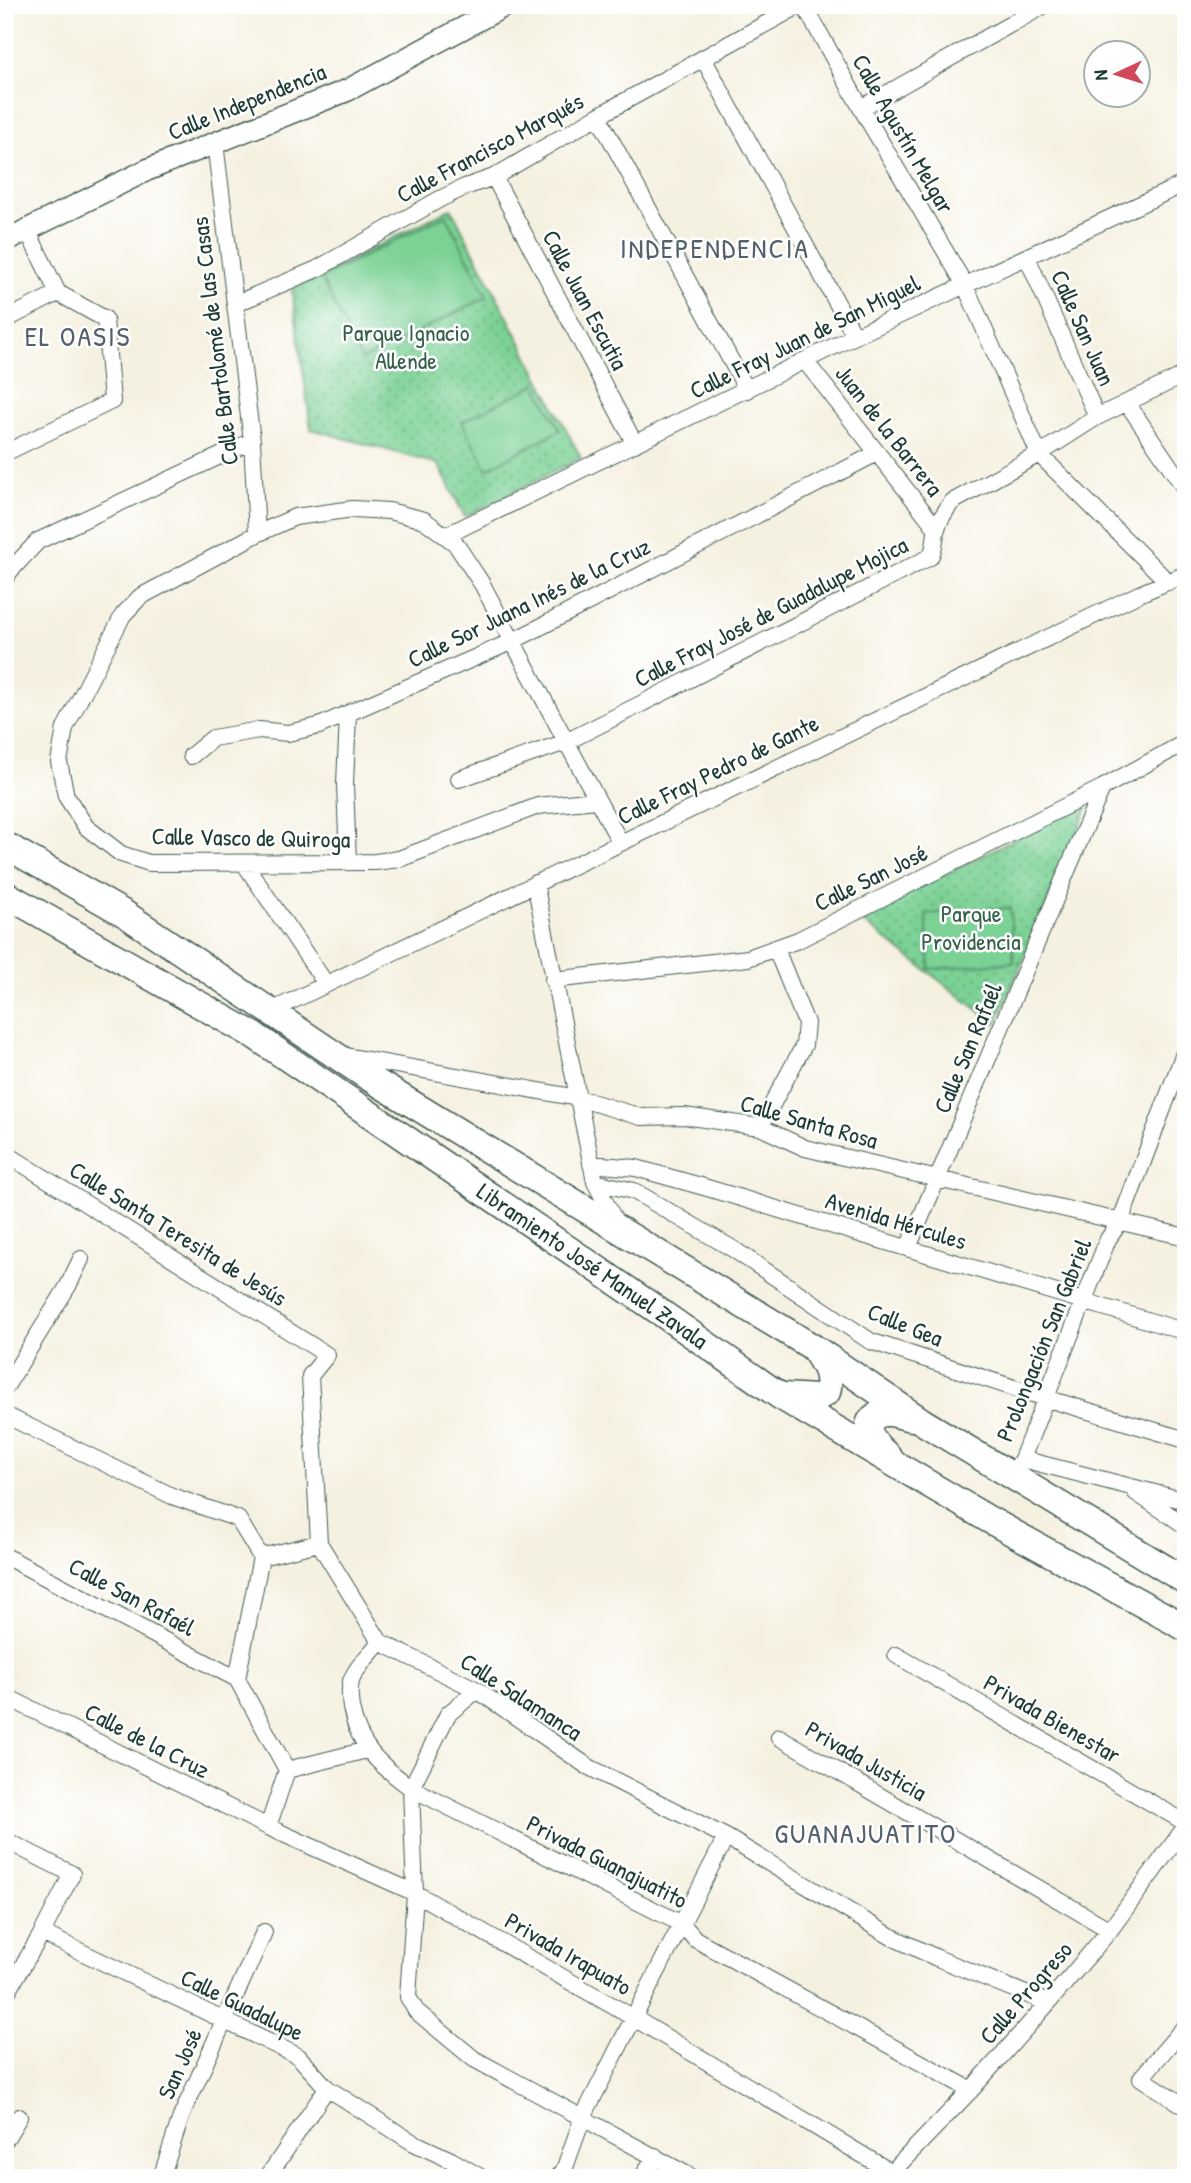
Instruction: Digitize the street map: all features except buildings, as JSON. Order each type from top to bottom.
[{"type":"main road","name":"Libramiento José Manuel Zavala","points":[[5,845],[125,914],[368,1077],[814,1348],[923,1422],[1017,1468],[1186,1581]]},
{"type":"main road","name":"Libramiento José Manuel Zavala","points":[[5,894],[255,1035],[780,1396],[988,1520],[1186,1628]]},
{"type":"main road","points":[[780,1396],[817,1398],[827,1392],[830,1383],[827,1369],[814,1348]]},
{"type":"main road","points":[[900,1468],[875,1444],[869,1434],[869,1425],[879,1414],[889,1413],[923,1422]]},
{"type":"street","name":"Calle Independencia","points":[[5,242],[147,170],[348,90],[506,5]]},
{"type":"street","name":"Calle Francisco Marqués","points":[[235,304],[317,269],[440,199],[494,177],[598,116],[802,5]]},
{"type":"street","name":"Calle Agustín Melgar","points":[[802,5],[965,285],[1039,454]]},
{"type":"street","points":[[861,108],[1045,5]]},
{"type":"street","points":[[703,58],[855,336]]},
{"type":"street","points":[[598,116],[747,390]]},
{"type":"street","name":"Calle Bartolomé de las Casas","points":[[215,143],[252,441],[257,534]]},
{"type":"street","name":"Calle Juan Escutia","points":[[494,177],[635,444]]},
{"type":"street","name":"Calle Fray Juan de San Miguel","points":[[445,536],[855,336],[1186,183]]},
{"type":"street","points":[[5,453],[112,401],[105,319],[58,293],[27,230]]},
{"type":"street","name":"Calle San Juan","points":[[1027,257],[1097,417]]},
{"type":"street","points":[[5,320],[58,293]]},
{"type":"street","name":"Juan de la Barrera","points":[[805,361],[937,529]]},
{"type":"street","name":"Calle Fray José de Guadalupe Mojica","points":[[459,779],[566,741],[930,557],[935,548],[937,529],[943,514],[952,502],[1039,454],[1097,417],[1186,374]]},
{"type":"street","points":[[1127,402],[1186,490]]},
{"type":"street","points":[[5,579],[38,541],[252,441]]},
{"type":"street","name":"Calle Sor Juana Inés de la Cruz","points":[[191,756],[213,738],[259,730],[288,733],[318,726],[348,714],[513,641],[877,453]]},
{"type":"street","points":[[1039,454],[1168,582]]},
{"type":"street","name":"Calle Vasco de Quiroga","points":[[596,800],[538,806],[399,859],[348,862],[149,863],[121,854],[86,827],[66,796],[60,762],[65,728],[123,615],[140,597],[257,534],[295,517],[353,509],[389,511],[424,520],[455,543],[482,584],[620,842]]},
{"type":"street","name":"Calle Fray Pedro de Gante","points":[[271,1011],[1139,594],[1186,574]]},
{"type":"street","points":[[348,714],[345,784],[348,862]]},
{"type":"street","name":"Calle San José","points":[[553,980],[748,958],[776,949],[1102,788],[1186,741]]},
{"type":"street","name":"Calle San Rafaél","points":[[908,1248],[1102,788]]},
{"type":"street","points":[[244,863],[326,984]]},
{"type":"street","points":[[535,883],[595,1182],[621,1232]]},
{"type":"street","points":[[760,1127],[804,1045],[806,1023],[776,949]]},
{"type":"street","name":"Prolongación San Gabriel","points":[[1017,1468],[1108,1239],[1120,1222],[1186,1048]]},
{"type":"street","name":"Calle Santa Rosa","points":[[334,1054],[578,1098],[641,1117],[684,1116],[760,1127],[805,1148],[1186,1237]]},
{"type":"street","name":"Calle Santa Teresita de Jesús","points":[[5,1153],[327,1355],[310,1376],[319,1543]]},
{"type":"street","name":"Avenida Hércules","points":[[591,1164],[636,1168],[704,1187],[1186,1332]]},
{"type":"street","name":"Calle Gea","points":[[595,1182],[634,1191],[733,1249],[870,1341],[1186,1440]]},
{"type":"street","points":[[5,1388],[68,1286],[81,1259]]},
{"type":"street","points":[[5,1415],[172,1496],[238,1519],[261,1557],[237,1679],[287,1770],[268,1827]]},
{"type":"street","points":[[1017,1468],[1124,1484],[1186,1501]]},
{"type":"street","points":[[1124,1484],[1186,1526]]},
{"type":"street","points":[[261,1557],[319,1543],[380,1642]]},
{"type":"street","name":"Calle San Rafaél","points":[[5,1556],[237,1679]]},
{"type":"street","name":"Calle Salamanca","points":[[380,1642],[477,1690],[586,1766],[726,1837],[890,1936],[1048,2003]]},
{"type":"street","name":"Privada Guanajuatito","points":[[380,1642],[351,1681],[350,1701],[354,1725],[368,1750],[411,1788],[682,1924],[695,1939],[971,2090]]},
{"type":"street","name":"Privada Bienestar","points":[[896,1655],[1186,1824]]},
{"type":"street","points":[[477,1690],[448,1714],[411,1788],[415,1893],[408,1997],[415,2011],[474,2059],[693,2178]]},
{"type":"street","name":"Calle de la Cruz","points":[[5,1696],[268,1827],[415,1893]]},
{"type":"street","name":"Privada Justicia","points":[[779,1737],[1110,1930]]},
{"type":"street","points":[[287,1770],[368,1750]]},
{"type":"street","name":"Calle Progreso","points":[[888,2175],[971,2090],[1110,1930],[1186,1824]]},
{"type":"street","points":[[558,2178],[564,2170],[583,2117],[726,1837]]},
{"type":"street","points":[[5,1840],[72,1874],[6,1996]]},
{"type":"street","name":"Privada Irapuato","points":[[415,1893],[634,2018],[888,2175]]},
{"type":"street","name":"San José","points":[[161,2178],[181,2117],[264,1932]]},
{"type":"street","name":"Calle Guadalupe","points":[[42,1933],[298,2056],[327,2088],[412,2142],[477,2176]]},
{"type":"street","points":[[1186,2025],[1141,2078],[1186,2108]]},
{"type":"street","points":[[267,2178],[327,2088]]},
{"type":"street","points":[[5,2140],[19,2117]]},
{"type":"street","points":[[642,2178],[655,2156]]},
{"type":"green space","name":"Parque Ignacio Allende","points":[[451,208],[581,458],[465,517],[438,464],[311,429],[292,290]]},
{"type":"green space","points":[[446,215],[487,297],[362,360],[321,278]]},
{"type":"green space","points":[[536,384],[560,430],[487,469],[462,422]]},
{"type":"green space","name":"Parque Providencia","points":[[1090,801],[996,1024],[858,918]]},
{"type":"green space","points":[[1010,908],[1014,962],[930,969],[926,914]]},
{"type":"district","name":"INDEPENDENCIA","points":[[715,248]]},
{"type":"district","name":"EL OASIS","points":[[78,336]]},
{"type":"district","name":"GUANAJUATITO","points":[[866,1833]]}]
